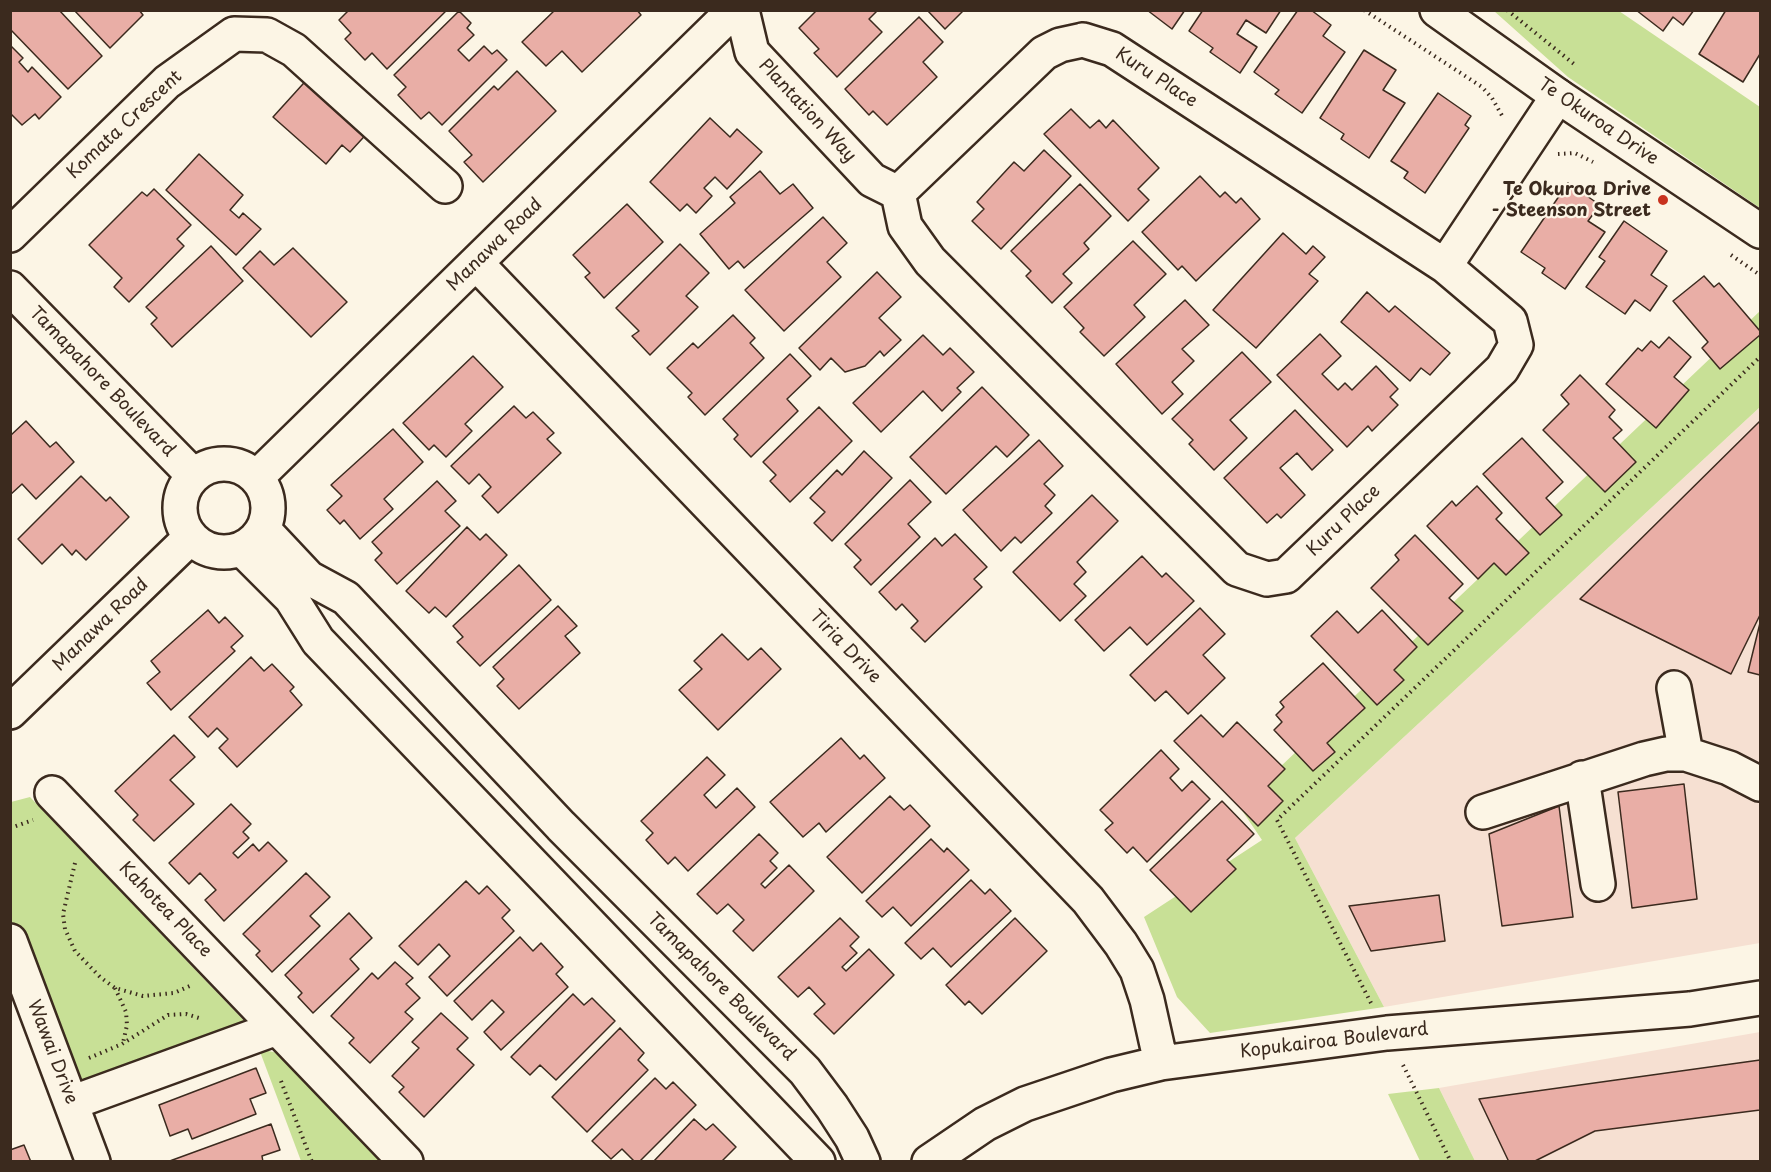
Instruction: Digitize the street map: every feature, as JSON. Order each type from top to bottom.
[{"type":"street","name":"Te Okuroa Drive","points":[[1437,10],[1558,96],[1761,231]]},
{"type":"street","name":"Plantation Way","points":[[726,14],[752,52],[872,180],[898,192]]},
{"type":"street","name":"Manawa Road","points":[[256,478],[726,14]]},
{"type":"street","name":"Komata Crescent","points":[[10,235],[167,82],[234,34],[267,35],[294,50],[445,186]]},
{"type":"street","name":"Kuru Place","points":[[1083,40],[1112,49],[1445,266],[1510,321],[1516,345],[1502,369],[1286,576],[1267,579],[1237,569],[930,261],[905,226],[898,192],[1044,53],[1060,45],[1083,40]]},
{"type":"street","points":[[1445,266],[1558,96]]},
{"type":"street","name":"Tiria Drive","points":[[476,263],[1088,900],[1121,944],[1137,970],[1147,1000],[1161,1063]]},
{"type":"street","name":"Tamapahore Boulevard","points":[[10,288],[194,477]]},
{"type":"street","points":[[226,465],[245,470],[256,478],[264,489],[268,503],[268,517],[252,539],[229,552],[215,551],[202,546],[191,537],[184,526],[181,506],[186,487],[194,477],[206,469],[226,465]]},
{"type":"street","name":"Manawa Road","points":[[10,712],[191,537]]},
{"type":"street","points":[[252,539],[318,641],[818,1161]]},
{"type":"street","name":"Tamapahore Boulevard","points":[[252,539],[309,578],[346,598],[561,826],[805,1071],[852,1138],[863,1161]]},
{"type":"street","points":[[1674,688],[1686,754]]},
{"type":"street","points":[[1483,812],[1582,778],[1665,754],[1686,754],[1729,768],[1761,784]]},
{"type":"street","points":[[1582,778],[1598,884]]},
{"type":"street","name":"Kahotea Place","points":[[52,793],[247,997],[269,1030],[406,1161]]},
{"type":"street","points":[[529,859],[561,826]]},
{"type":"street","name":"Wawai Drive","points":[[10,941],[93,1161]]},
{"type":"street","name":"Kopukairoa Boulevard","points":[[929,1161],[985,1124],[1025,1104],[1102,1078],[1161,1063],[1387,1033],[1690,1009],[1761,998]]},
{"type":"street","points":[[71,1103],[269,1030]]},
{"type":"path","points":[[1364,10],[1482,87],[1506,123]]},
{"type":"path","points":[[1555,154],[1575,153],[1599,166]]},
{"type":"path","points":[[1722,249],[1761,274]]},
{"type":"path","points":[[1451,1161],[1277,820],[1761,357]]},
{"type":"path","points":[[89,831],[79,849],[69,882],[63,914],[65,929],[75,951],[100,977],[115,988],[143,996],[174,993],[222,970]]},
{"type":"path","points":[[115,988],[126,1012],[127,1025],[123,1044]]},
{"type":"path","points":[[58,1069],[123,1044],[168,1015],[186,1014],[212,1022],[226,1021],[232,1009],[247,997]]},
{"type":"path","points":[[269,1030],[312,1161]]},
{"type":"shaded area","points":[[1760,407],[1760,943],[1384,1007],[1295,838]]},
{"type":"shaded area","points":[[1760,1032],[1760,1161],[1475,1161],[1439,1088]]},
{"type":"green space","points":[[1494,11],[1619,11],[1760,107],[1760,208],[1568,77]]},
{"type":"green space","points":[[1760,311],[1760,407],[1295,838],[1384,1007],[1210,1033],[1177,997],[1144,917],[1262,840],[1239,806]]},
{"type":"green space","points":[[30,797],[249,1026],[71,1090],[11,921],[11,802]]},
{"type":"green space","points":[[259,1049],[278,1053],[384,1161],[301,1161]]},
{"type":"green space","points":[[1439,1088],[1475,1161],[1420,1161],[1388,1094]]},
{"type":"building","points":[[10,10],[59,10],[102,56],[68,89],[10,29]]},
{"type":"building","points":[[74,10],[139,10],[143,15],[110,48]]},
{"type":"building","points":[[349,10],[447,10],[387,69],[372,53],[365,60],[345,39],[351,33],[339,20]]},
{"type":"building","points":[[555,10],[637,10],[641,15],[582,72],[562,51],[546,66],[522,42]]},
{"type":"building","points":[[817,10],[878,10],[869,19],[882,32],[837,77],[814,53],[819,49],[799,28]]},
{"type":"building","points":[[927,10],[964,10],[945,29]]},
{"type":"building","points":[[1147,10],[1185,10],[1172,29]]},
{"type":"building","points":[[1203,10],[1281,10],[1266,33],[1246,20],[1237,34],[1257,47],[1240,73],[1210,52],[1213,48],[1189,31]]},
{"type":"building","points":[[1298,10],[1311,10],[1331,25],[1323,36],[1345,52],[1302,113],[1275,94],[1279,90],[1254,72]]},
{"type":"building","points":[[1636,10],[1694,10],[1683,25],[1673,17],[1663,31]]},
{"type":"building","points":[[1726,10],[1760,10],[1760,54],[1743,82],[1699,54]]},
{"type":"building","points":[[459,11],[471,23],[467,28],[474,35],[458,50],[469,61],[484,46],[492,54],[497,50],[507,60],[442,125],[429,112],[421,119],[398,95],[406,87],[394,75]]},
{"type":"building","points":[[919,17],[943,42],[923,62],[937,77],[887,125],[873,111],[869,115],[845,89]]},
{"type":"building","points":[[10,45],[23,58],[19,62],[28,72],[32,67],[61,97],[39,119],[35,114],[22,125],[10,113]]},
{"type":"building","points":[[1364,50],[1396,70],[1383,90],[1405,103],[1369,158],[1341,139],[1344,134],[1320,118]]},
{"type":"building","points":[[517,71],[556,111],[483,182],[464,162],[472,155],[449,131],[494,86],[498,90]]},
{"type":"building","points":[[312,74],[372,128],[350,152],[342,145],[326,164],[273,117]]},
{"type":"building","points":[[1438,93],[1471,116],[1465,125],[1469,128],[1425,193],[1404,178],[1408,172],[1391,161]]},
{"type":"building","points":[[1071,109],[1090,128],[1099,120],[1106,128],[1113,120],[1159,168],[1138,189],[1149,200],[1128,221],[1044,134]]},
{"type":"building","points":[[710,118],[730,137],[737,129],[762,152],[727,189],[715,177],[704,188],[712,196],[696,213],[687,204],[680,211],[650,182]]},
{"type":"building","points":[[1044,150],[1071,176],[1001,249],[972,221],[984,209],[977,202],[1014,162],[1024,171]]},
{"type":"building","points":[[199,154],[243,195],[230,210],[239,218],[243,213],[261,229],[236,255],[166,190]]},
{"type":"building","points":[[760,171],[780,194],[793,184],[813,208],[744,268],[738,261],[729,269],[700,234],[735,203],[730,197]]},
{"type":"building","points":[[1200,176],[1220,197],[1225,192],[1236,203],[1241,198],[1260,219],[1196,281],[1182,266],[1178,270],[1142,232]]},
{"type":"building","points":[[1568,183],[1600,205],[1588,221],[1605,232],[1565,289],[1542,273],[1545,268],[1521,252]]},
{"type":"building","points":[[1080,184],[1111,216],[1084,243],[1089,249],[1063,274],[1072,283],[1052,303],[1026,276],[1031,271],[1011,251]]},
{"type":"building","points":[[154,189],[191,225],[177,239],[184,246],[129,302],[114,287],[122,278],[89,245],[142,192],[147,196]]},
{"type":"building","points":[[627,204],[663,242],[604,298],[585,277],[590,273],[573,255]]},
{"type":"building","points":[[823,217],[847,243],[827,262],[841,277],[784,331],[745,290]]},
{"type":"building","points":[[1624,221],[1667,251],[1651,275],[1667,286],[1650,311],[1635,300],[1625,314],[1586,287],[1605,261],[1599,257]]},
{"type":"building","points":[[1283,233],[1306,254],[1313,246],[1325,257],[1309,274],[1318,281],[1256,348],[1213,310]]},
{"type":"building","points":[[1133,241],[1166,274],[1134,305],[1145,317],[1104,356],[1080,332],[1084,328],[1064,307]]},
{"type":"building","points":[[680,244],[709,273],[686,296],[698,307],[650,355],[632,336],[639,331],[616,308]]},
{"type":"building","points":[[211,246],[243,281],[172,347],[151,324],[157,318],[146,307]]},
{"type":"building","points":[[293,248],[347,302],[311,337],[243,268],[260,251],[274,265]]},
{"type":"building","points":[[877,272],[901,297],[879,318],[901,340],[884,356],[880,351],[865,366],[845,372],[831,358],[820,370],[799,348]]},
{"type":"building","points":[[1704,276],[1714,287],[1719,283],[1760,331],[1760,335],[1720,369],[1702,348],[1708,342],[1673,301]]},
{"type":"building","points":[[1367,292],[1389,312],[1395,306],[1450,353],[1430,375],[1421,368],[1410,381],[1341,322]]},
{"type":"building","points":[[1185,300],[1209,325],[1182,349],[1194,361],[1172,382],[1183,394],[1162,414],[1116,364]]},
{"type":"building","points":[[733,315],[755,338],[750,343],[764,358],[705,415],[688,397],[692,393],[667,368],[693,343],[698,348]]},
{"type":"building","points":[[1320,334],[1341,356],[1322,374],[1338,390],[1345,383],[1352,390],[1376,366],[1398,389],[1390,397],[1398,405],[1372,431],[1368,426],[1347,447],[1277,375]]},
{"type":"building","points":[[923,335],[943,355],[950,348],[974,372],[957,388],[961,392],[942,411],[923,391],[881,432],[853,403]]},
{"type":"building","points":[[1669,337],[1691,357],[1674,377],[1689,390],[1656,428],[1606,384],[1638,348],[1642,351],[1651,341],[1659,348]]},
{"type":"building","points":[[1242,352],[1271,382],[1230,420],[1247,438],[1214,470],[1189,444],[1193,440],[1172,419]]},
{"type":"building","points":[[790,354],[811,376],[787,399],[798,411],[751,457],[734,439],[738,435],[723,419]]},
{"type":"building","points":[[473,356],[503,387],[465,424],[472,431],[446,457],[434,445],[429,450],[403,423]]},
{"type":"building","points":[[1580,375],[1615,410],[1609,417],[1622,430],[1613,438],[1636,462],[1605,492],[1543,430],[1569,404],[1561,395]]},
{"type":"building","points":[[982,387],[1029,435],[1007,457],[996,446],[946,494],[910,457]]},
{"type":"building","points":[[514,406],[526,418],[533,412],[554,433],[547,439],[561,453],[498,513],[482,496],[491,487],[479,474],[469,484],[451,466]]},
{"type":"building","points":[[819,407],[852,441],[790,502],[770,481],[776,475],[763,462]]},
{"type":"building","points":[[1295,410],[1333,450],[1312,470],[1297,453],[1280,468],[1305,495],[1281,518],[1277,514],[1267,523],[1224,478]]},
{"type":"building","points":[[26,421],[50,447],[56,442],[74,462],[36,499],[22,484],[10,495],[10,436]]},
{"type":"building","points":[[1760,421],[1760,615],[1731,674],[1580,599]]},
{"type":"building","points":[[393,429],[423,462],[384,499],[393,509],[360,539],[344,520],[340,524],[327,510],[342,496],[331,485]]},
{"type":"building","points":[[1522,438],[1563,482],[1546,498],[1562,515],[1540,535],[1483,474]]},
{"type":"building","points":[[1039,440],[1063,466],[1044,484],[1055,495],[1045,506],[1052,513],[1021,543],[1015,537],[1001,551],[963,510]]},
{"type":"building","points":[[864,451],[892,478],[832,541],[814,523],[825,512],[810,498],[837,470],[842,475]]},
{"type":"building","points":[[81,476],[106,501],[110,497],[129,517],[86,560],[76,550],[72,555],[62,544],[42,564],[18,539]]},
{"type":"building","points":[[910,480],[931,502],[908,524],[920,537],[871,585],[854,567],[861,560],[845,544]]},
{"type":"building","points":[[437,481],[456,501],[445,511],[460,526],[397,584],[375,560],[382,553],[372,542]]},
{"type":"building","points":[[1477,486],[1502,513],[1496,519],[1529,553],[1506,575],[1494,563],[1478,579],[1427,526],[1452,501],[1456,506]]},
{"type":"building","points":[[1092,495],[1118,521],[1077,562],[1086,572],[1074,584],[1086,596],[1060,621],[1013,572]]},
{"type":"building","points":[[467,527],[480,540],[486,534],[507,555],[446,617],[435,607],[429,613],[406,591]]},
{"type":"building","points":[[955,534],[987,567],[974,579],[982,587],[925,642],[911,628],[918,621],[902,604],[896,610],[879,592],[935,538],[942,546]]},
{"type":"building","points":[[1415,535],[1463,584],[1449,598],[1463,611],[1428,645],[1371,588],[1399,560],[1395,555]]},
{"type":"building","points":[[1142,556],[1162,577],[1166,573],[1194,601],[1147,645],[1130,627],[1104,651],[1075,620]]},
{"type":"building","points":[[519,565],[551,600],[480,666],[457,642],[463,637],[453,626]]},
{"type":"building","points":[[558,606],[577,626],[565,636],[580,653],[519,709],[497,686],[504,679],[493,667]]},
{"type":"building","points":[[1200,608],[1225,634],[1203,655],[1225,678],[1188,714],[1166,691],[1155,701],[1130,675]]},
{"type":"building","points":[[208,610],[219,623],[225,617],[243,636],[231,647],[235,651],[171,710],[147,683],[160,672],[151,661]]},
{"type":"building","points":[[1382,610],[1417,647],[1394,670],[1404,680],[1377,705],[1311,636],[1337,611],[1358,633]]},
{"type":"building","points":[[1760,623],[1760,675],[1748,672]]},
{"type":"building","points":[[722,634],[748,660],[761,648],[781,669],[718,730],[679,690],[702,669],[694,661]]},
{"type":"building","points":[[251,657],[264,671],[272,664],[294,687],[290,691],[302,705],[237,767],[219,748],[228,739],[217,728],[208,737],[189,717]]},
{"type":"building","points":[[1323,663],[1365,708],[1327,743],[1335,752],[1313,771],[1274,730],[1282,722],[1276,715],[1284,707],[1280,702]]},
{"type":"building","points":[[1201,715],[1223,737],[1237,722],[1285,769],[1268,786],[1283,801],[1258,826],[1174,741]]},
{"type":"building","points":[[174,735],[195,757],[170,780],[194,804],[154,841],[133,820],[138,815],[115,791]]},
{"type":"building","points":[[841,738],[860,759],[864,755],[885,778],[826,832],[819,823],[803,837],[770,802]]},
{"type":"building","points":[[1161,750],[1179,769],[1170,778],[1182,791],[1192,781],[1210,799],[1147,862],[1133,847],[1127,853],[1105,830],[1113,823],[1100,810]]},
{"type":"building","points":[[707,757],[725,775],[704,795],[716,808],[737,788],[755,807],[688,871],[675,857],[668,864],[646,840],[653,833],[641,821]]},
{"type":"building","points":[[1684,784],[1697,899],[1632,908],[1618,792]]},
{"type":"building","points":[[890,796],[904,810],[910,805],[930,826],[862,893],[827,857]]},
{"type":"building","points":[[1222,801],[1254,834],[1227,860],[1236,869],[1191,912],[1150,870]]},
{"type":"building","points":[[231,804],[251,824],[243,832],[249,838],[233,853],[238,858],[253,844],[259,851],[268,842],[287,861],[224,921],[205,900],[216,890],[200,873],[189,884],[169,863]]},
{"type":"building","points":[[1559,806],[1573,917],[1502,926],[1489,834]]},
{"type":"building","points":[[759,834],[778,853],[770,861],[777,868],[761,884],[765,888],[789,865],[814,891],[753,951],[733,931],[744,920],[728,904],[717,914],[697,894]]},
{"type":"building","points":[[931,839],[944,852],[947,848],[969,870],[911,926],[893,907],[882,917],[866,901]]},
{"type":"building","points":[[306,873],[330,897],[310,916],[320,926],[272,972],[256,955],[260,951],[243,934]]},
{"type":"building","points":[[971,880],[985,894],[990,889],[1011,911],[951,967],[933,948],[921,959],[905,943]]},
{"type":"building","points":[[466,881],[479,894],[487,886],[510,910],[502,918],[514,931],[447,996],[429,977],[450,956],[439,944],[418,965],[399,946]]},
{"type":"building","points":[[1439,895],[1445,941],[1371,951],[1349,906]]},
{"type":"building","points":[[349,913],[372,938],[350,959],[359,969],[313,1013],[298,997],[302,993],[285,975]]},
{"type":"building","points":[[840,918],[859,937],[850,946],[857,953],[842,967],[846,971],[869,949],[894,975],[834,1034],[814,1014],[825,1004],[809,987],[798,997],[778,977]]},
{"type":"building","points":[[1015,918],[1047,951],[982,1014],[969,1001],[965,1005],[946,985]]},
{"type":"building","points":[[520,937],[533,951],[541,943],[563,967],[556,974],[568,987],[501,1050],[484,1032],[504,1012],[492,1000],[472,1020],[454,1001]]},
{"type":"building","points":[[395,962],[413,978],[406,984],[420,998],[405,1012],[413,1019],[370,1063],[349,1043],[354,1038],[331,1016],[372,973],[378,979]]},
{"type":"building","points":[[573,994],[584,1005],[592,998],[615,1021],[556,1080],[540,1065],[530,1075],[511,1057]]},
{"type":"building","points":[[441,1013],[468,1038],[457,1049],[474,1065],[424,1117],[399,1092],[404,1087],[392,1076],[419,1048],[412,1042]]},
{"type":"building","points":[[620,1028],[644,1053],[638,1060],[648,1070],[587,1132],[552,1097]]},
{"type":"building","points":[[1760,1060],[1760,1110],[1595,1131],[1533,1162],[1509,1162],[1479,1099]]},
{"type":"building","points":[[256,1068],[266,1093],[250,1099],[256,1114],[192,1139],[188,1129],[170,1136],[159,1105]]},
{"type":"building","points":[[655,1078],[666,1089],[673,1082],[696,1105],[639,1162],[635,1162],[622,1149],[611,1159],[592,1141]]},
{"type":"building","points":[[694,1119],[706,1130],[713,1124],[736,1147],[721,1162],[653,1162]]},
{"type":"building","points":[[271,1124],[280,1150],[262,1156],[263,1162],[167,1162]]},
{"type":"building","points":[[24,1145],[31,1162],[10,1162],[10,1150]]},
{"type":"place","name":"Te Okuroa Drive - Steenson Street","points":[[1663,200]]}]
